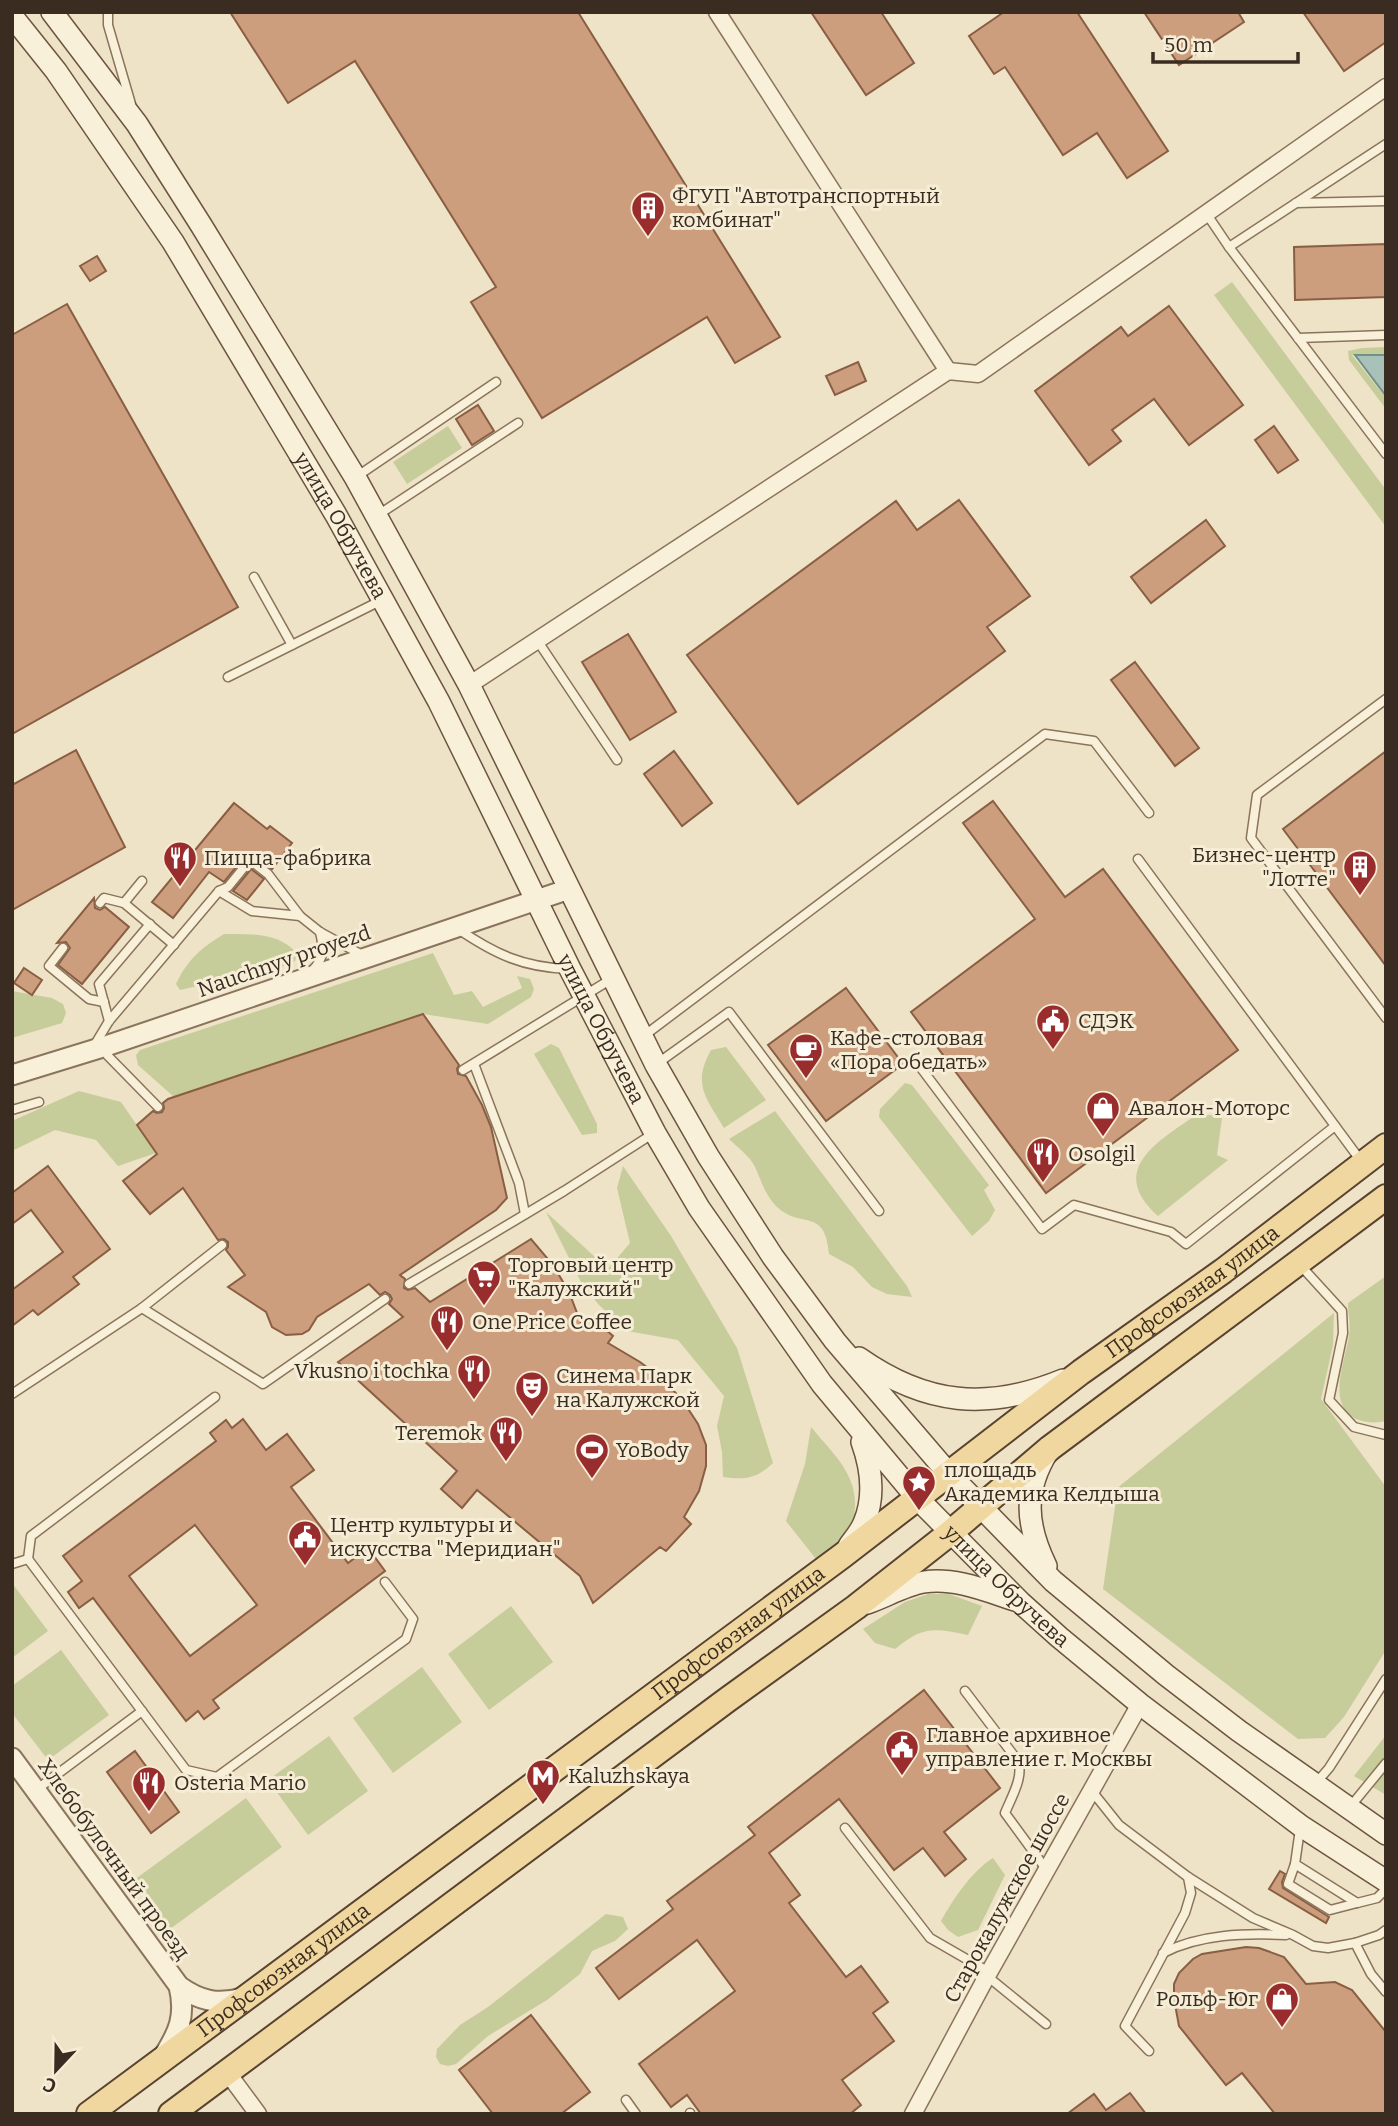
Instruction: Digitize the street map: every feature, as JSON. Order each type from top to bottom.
[{"type":"main road","name":"улица Обручева","points":[[52,12],[137,124],[355,477],[469,685],[656,1065],[708,1156],[773,1257],[835,1341],[949,1474],[979,1508],[1053,1581],[1166,1675],[1314,1785],[1386,1834]]},
{"type":"main road","name":"улица Обручева","points":[[12,16],[56,71],[173,242],[384,599],[439,702],[583,995],[655,1133],[699,1208],[822,1384],[918,1499],[1020,1602],[1140,1704],[1301,1826],[1386,1881]]},
{"type":"main road","name":"Профсоюзная улица","points":[[89,2114],[242,1998],[842,1556],[1082,1372],[1223,1270],[1386,1146]]},
{"type":"main road","name":"Профсоюзная улица","points":[[979,1508],[1050,1448],[1381,1203]]},
{"type":"main road","points":[[835,1341],[904,1385],[937,1396],[966,1400],[1004,1398],[1038,1390],[1082,1372]]},
{"type":"main road","points":[[842,1556],[864,1523],[871,1490],[870,1465],[858,1430]]},
{"type":"main road","points":[[1050,1448],[1037,1470],[1030,1494],[1030,1516],[1034,1542],[1053,1581]]},
{"type":"main road","points":[[171,2114],[727,1700],[856,1608],[979,1508]]},
{"type":"main road","points":[[856,1608],[924,1582],[978,1588],[1020,1602]]},
{"type":"street","points":[[717,12],[948,371]]},
{"type":"street","points":[[469,685],[948,371],[978,374],[1386,87]]},
{"type":"street","name":"Nauchnyy proyezd","points":[[12,1075],[97,1049],[569,889]]},
{"type":"street","name":"Старокалужское шоссе","points":[[913,2114],[1046,1869],[1140,1704]]},
{"type":"street","name":"Хлебобулочный проезд","points":[[12,1758],[179,1986],[192,1996],[209,2001],[225,2003],[242,1998]]},
{"type":"street","name":"Хлебобулочный проезд","points":[[161,2059],[181,2023],[183,2003],[179,1986]]},
{"type":"street","points":[[228,2072],[258,2114]]},
{"type":"lane","points":[[108,12],[108,25],[137,124]]},
{"type":"lane","points":[[1229,247],[1386,144]]},
{"type":"lane","points":[[1296,203],[1386,201]]},
{"type":"lane","points":[[1206,213],[1386,454]]},
{"type":"lane","points":[[1298,338],[1386,335]]},
{"type":"lane","points":[[355,477],[496,382]]},
{"type":"lane","points":[[377,516],[518,423]]},
{"type":"lane","points":[[254,577],[292,645]]},
{"type":"lane","points":[[228,677],[384,599]]},
{"type":"lane","points":[[537,640],[617,760]]},
{"type":"lane","points":[[1386,699],[1257,795],[1251,838],[1386,1018]]},
{"type":"lane","points":[[642,1037],[1045,734],[1094,741],[1149,813]]},
{"type":"lane","points":[[1138,859],[1363,1163]]},
{"type":"lane","points":[[158,1107],[108,1056],[97,1049],[108,1021],[219,891],[228,887],[250,860],[268,874],[300,916],[320,932],[366,957]]},
{"type":"lane","points":[[124,903],[142,881]]},
{"type":"lane","points":[[219,891],[252,911],[300,916]]},
{"type":"lane","points":[[100,903],[104,898],[124,903],[174,944]]},
{"type":"lane","points":[[108,1021],[99,984],[150,925]]},
{"type":"lane","points":[[455,927],[484,948],[518,961],[540,968],[570,969]]},
{"type":"lane","points":[[305,978],[320,963],[325,952],[320,932]]},
{"type":"lane","points":[[63,948],[49,966],[89,999],[104,1002]]},
{"type":"lane","points":[[463,1070],[613,978]]},
{"type":"lane","points":[[656,1065],[729,1012],[879,1211]]},
{"type":"lane","points":[[915,1060],[1042,1229],[1074,1205],[1171,1233],[1186,1244],[1335,1126]]},
{"type":"lane","points":[[474,1064],[519,1183],[525,1214]]},
{"type":"lane","points":[[12,1111],[39,1102]]},
{"type":"lane","points":[[409,1284],[655,1133]]},
{"type":"lane","points":[[12,1394],[142,1308],[222,1245]]},
{"type":"lane","points":[[1298,1263],[1342,1311],[1343,1333],[1329,1400],[1354,1427],[1385,1433]]},
{"type":"lane","points":[[142,1308],[263,1384],[385,1299]]},
{"type":"lane","points":[[215,1396],[31,1536],[28,1559],[186,1770],[217,1777],[406,1639],[413,1619],[385,1582]]},
{"type":"lane","points":[[12,1564],[28,1559]]},
{"type":"lane","points":[[1314,1785],[1329,1768],[1386,1679]]},
{"type":"lane","points":[[965,1691],[1021,1767],[1005,1813],[1046,1869]]},
{"type":"lane","points":[[36,1790],[142,1711]]},
{"type":"lane","points":[[1348,1809],[1386,1763]]},
{"type":"lane","points":[[1091,1790],[1119,1825],[1188,1877],[1253,1918],[1313,1946],[1328,1948],[1355,1943],[1386,1930]]},
{"type":"lane","points":[[1301,1826],[1295,1864],[1288,1884],[1331,1910],[1377,1898],[1386,1889]]},
{"type":"lane","points":[[845,1828],[930,1938],[988,1974],[1046,2024]]},
{"type":"lane","points":[[1295,1864],[1357,1903]]},
{"type":"lane","points":[[1149,2051],[1125,2026],[1185,1913],[1191,1893],[1188,1877]]},
{"type":"lane","points":[[1163,1953],[1184,1943],[1250,1933],[1293,1935]]},
{"type":"lane","points":[[1355,1943],[1371,1974],[1386,1992]]},
{"type":"lane","points":[[626,2100],[636,2114]]},
{"type":"green space","points":[[1232,282],[1386,490],[1386,527],[1214,295]]},
{"type":"green space","points":[[1386,347],[1386,354],[1352,355],[1386,398],[1386,409],[1349,360],[1348,351]]},
{"type":"green space","points":[[448,426],[462,448],[407,484],[393,462]]},
{"type":"green space","points":[[224,934],[273,938],[297,954],[295,961],[289,965],[180,990],[176,984],[190,961]]},
{"type":"green space","points":[[433,953],[454,995],[472,991],[483,1007],[522,988],[517,976],[530,979],[534,989],[531,997],[488,1024],[423,1014],[174,1097],[138,1065],[136,1055],[140,1050]]},
{"type":"green space","points":[[12,991],[52,998],[63,1004],[66,1013],[62,1023],[12,1038]]},
{"type":"green space","points":[[551,1044],[559,1048],[597,1124],[597,1133],[582,1135],[534,1054]]},
{"type":"green space","points":[[726,1047],[766,1100],[724,1128],[707,1099],[702,1072],[711,1050]]},
{"type":"green space","points":[[905,1083],[912,1085],[989,1185],[984,1190],[995,1210],[989,1221],[972,1236],[879,1117],[880,1109]]},
{"type":"green space","points":[[79,1091],[121,1102],[156,1153],[118,1166],[96,1140],[55,1130],[12,1151],[12,1121]]},
{"type":"green space","points":[[775,1111],[907,1286],[912,1297],[887,1294],[872,1287],[853,1267],[829,1254],[827,1239],[817,1224],[784,1213],[772,1201],[753,1163],[729,1139]]},
{"type":"green space","points":[[1196,1115],[1222,1118],[1217,1155],[1228,1160],[1158,1216],[1143,1200],[1137,1185],[1137,1171],[1143,1158],[1153,1147]]},
{"type":"green space","points":[[623,1166],[671,1236],[737,1348],[773,1463],[756,1475],[744,1478],[723,1477],[717,1426],[724,1396],[678,1340],[627,1331],[598,1304],[581,1282],[546,1212],[608,1269],[630,1243],[617,1188]]},
{"type":"green space","points":[[1386,1276],[1386,1421],[1369,1422],[1349,1414],[1340,1395],[1341,1371],[1350,1332],[1348,1303]]},
{"type":"green space","points":[[1334,1313],[1333,1345],[1321,1399],[1386,1487],[1386,1650],[1344,1717],[1325,1738],[1298,1739],[1103,1589],[1115,1507],[1111,1493]]},
{"type":"green space","points":[[811,1427],[844,1467],[850,1478],[855,1502],[847,1535],[816,1559],[786,1521],[805,1464]]},
{"type":"green space","points":[[12,1583],[48,1631],[12,1658]]},
{"type":"green space","points":[[928,1594],[949,1594],[982,1606],[968,1635],[929,1631],[913,1636],[895,1649],[875,1643],[863,1629],[905,1602]]},
{"type":"green space","points":[[511,1606],[553,1662],[489,1710],[448,1654]]},
{"type":"green space","points":[[61,1650],[109,1715],[48,1760],[12,1713],[12,1686]]},
{"type":"green space","points":[[422,1667],[462,1722],[393,1773],[353,1718]]},
{"type":"green space","points":[[1386,1735],[1386,1795],[1354,1776]]},
{"type":"green space","points":[[329,1736],[368,1791],[308,1835],[268,1780]]},
{"type":"green space","points":[[246,1798],[282,1847],[170,1929],[134,1880]]},
{"type":"green space","points":[[993,1858],[1005,1875],[978,1930],[958,1937],[941,1921],[964,1886]]},
{"type":"green space","points":[[606,1914],[623,1917],[628,1929],[615,1941],[592,1951],[580,1974],[547,2000],[488,2036],[456,2064],[440,2064],[436,2057],[437,2049],[460,2025],[488,2007]]},
{"type":"water","points":[[1355,355],[1386,355],[1386,396]]},
{"type":"building","points":[[230,12],[578,12],[780,337],[735,363],[707,317],[542,418],[471,302],[496,287],[355,61],[288,103]]},
{"type":"building","points":[[811,12],[881,12],[914,63],[866,95]]},
{"type":"building","points":[[1004,12],[1077,12],[1168,151],[1127,178],[1097,133],[1063,155],[1005,67],[994,74],[969,36]]},
{"type":"building","points":[[1144,12],[1238,12],[1244,22],[1179,65]]},
{"type":"building","points":[[1303,12],[1386,12],[1386,42],[1344,71]]},
{"type":"building","points":[[1386,244],[1386,297],[1295,300],[1294,247]]},
{"type":"building","points":[[97,256],[106,271],[90,281],[80,266]]},
{"type":"building","points":[[67,304],[238,607],[12,734],[12,335]]},
{"type":"building","points":[[1169,306],[1243,405],[1189,445],[1154,399],[1112,430],[1121,441],[1089,465],[1035,391],[1121,327],[1128,336]]},
{"type":"building","points":[[858,362],[866,381],[835,395],[826,376]]},
{"type":"building","points":[[478,405],[494,431],[472,445],[456,419]]},
{"type":"building","points":[[1274,426],[1298,460],[1278,473],[1255,440]]},
{"type":"building","points":[[959,500],[1030,596],[987,627],[1005,651],[798,804],[687,655],[896,501],[917,530]]},
{"type":"building","points":[[1206,520],[1225,546],[1151,603],[1131,577]]},
{"type":"building","points":[[628,634],[676,712],[630,740],[582,662]]},
{"type":"building","points":[[1135,662],[1199,748],[1175,766],[1111,680]]},
{"type":"building","points":[[76,750],[125,847],[12,910],[12,785]]},
{"type":"building","points":[[674,751],[712,803],[682,826],[644,774]]},
{"type":"building","name":"Бизнес-центр \"Лотте\"","points":[[1386,751],[1386,966],[1283,829]]},
{"type":"building","points":[[993,801],[1065,897],[1103,869],[1238,1050],[1046,1193],[911,1012],[1035,919],[963,823]]},
{"type":"building","points":[[234,803],[267,829],[270,826],[292,843],[272,869],[250,853],[224,882],[209,872],[173,918],[152,902]]},
{"type":"building","points":[[251,869],[264,879],[247,900],[233,891]]},
{"type":"building","points":[[94,898],[95,908],[100,910],[105,907],[129,927],[82,984],[58,965],[70,948],[66,942],[57,943]]},
{"type":"building","points":[[24,968],[42,980],[32,995],[14,983]]},
{"type":"building","points":[[846,988],[903,1064],[826,1121],[768,1045]]},
{"type":"building","name":"Торговый центр \"Калужский\"","points":[[423,1014],[459,1065],[458,1074],[466,1076],[482,1105],[491,1127],[507,1198],[496,1210],[400,1275],[405,1279],[404,1288],[415,1288],[430,1302],[531,1239],[553,1265],[569,1292],[582,1326],[591,1317],[613,1336],[608,1343],[663,1379],[683,1401],[698,1424],[706,1445],[706,1466],[699,1491],[684,1517],[691,1524],[666,1551],[660,1547],[593,1603],[580,1576],[477,1490],[462,1508],[441,1489],[457,1471],[338,1362],[403,1317],[389,1304],[392,1299],[390,1295],[385,1292],[380,1295],[369,1284],[317,1317],[309,1330],[302,1334],[286,1335],[272,1327],[266,1312],[228,1287],[245,1275],[226,1250],[228,1242],[224,1239],[218,1240],[183,1188],[150,1214],[123,1181],[157,1154],[137,1125],[153,1111],[162,1112],[163,1103],[168,1099]]},
{"type":"building","points":[[48,1166],[110,1249],[73,1277],[79,1284],[38,1315],[33,1310],[12,1326],[12,1290],[63,1252],[31,1210],[12,1224],[12,1193]]},
{"type":"building","name":"Центр культуры и искусства \"Меридиан\"","points":[[243,1419],[266,1450],[287,1434],[314,1470],[291,1487],[348,1563],[368,1548],[385,1571],[213,1700],[219,1708],[204,1719],[198,1711],[186,1721],[93,1598],[79,1608],[68,1592],[82,1581],[63,1556],[216,1441],[210,1433],[226,1420],[232,1428]],"holes":[[[195,1525],[257,1605],[190,1656],[129,1576]]]},
{"type":"building","points":[[924,1690],[1000,1788],[944,1832],[966,1859],[945,1876],[923,1848],[894,1870],[839,1799],[769,1853],[800,1895],[789,1903],[846,1977],[861,1966],[888,2002],[873,2013],[894,2041],[842,2080],[861,2105],[850,2114],[701,2114],[687,2095],[671,2107],[639,2064],[735,1991],[697,1940],[619,1999],[596,1968],[673,1909],[667,1901],[755,1835],[748,1827]]},
{"type":"building","points":[[135,1751],[179,1812],[151,1833],[107,1772]]},
{"type":"building","points":[[1280,1871],[1285,1874],[1283,1888],[1329,1917],[1326,1923],[1269,1889]]},
{"type":"building","name":"Рольф-Юг","points":[[1246,1947],[1259,1948],[1284,1957],[1306,1984],[1335,1982],[1352,1990],[1386,2032],[1386,2114],[1275,2114],[1242,2073],[1226,2085],[1179,2026],[1174,1984],[1179,1973],[1202,1954]]},
{"type":"building","points":[[531,2015],[590,2092],[561,2114],[493,2114],[459,2070]]},
{"type":"building","points":[[1130,2093],[1146,2114],[1067,2114],[1094,2094],[1106,2110]]},
{"type":"place","name":"ФГУП \"Автотранспортный комбинат\"","points":[[648,238]]},
{"type":"place","name":"Пицца-фабрика","points":[[180,888]]},
{"type":"place","name":"Бизнес-центр \"Лотте\"","points":[[1360,897]]},
{"type":"place","name":"СДЭК","points":[[1053,1051]]},
{"type":"place","name":"Кафе-столовая «Пора обедать»","points":[[806,1080]]},
{"type":"place","name":"Авалон-Моторс","points":[[1103,1138]]},
{"type":"place","name":"Osolgil","points":[[1043,1184]]},
{"type":"place","name":"Торговый центр \"Калужский\"","points":[[484,1307]]},
{"type":"place","name":"One Price Coffee","points":[[447,1352]]},
{"type":"place","name":"Vkusno i tochka","points":[[474,1401]]},
{"type":"place","name":"Синема Парк на Калужской","points":[[532,1418]]},
{"type":"place","name":"Teremok","points":[[506,1463]]},
{"type":"place","name":"YoBody","points":[[592,1480]]},
{"type":"place","name":"площадь Академика Келдыша","points":[[919,1512]]},
{"type":"place","name":"Центр культуры и искусства \"Меридиан\"","points":[[305,1567]]},
{"type":"place","name":"Главное архивное управление г. Москвы","points":[[902,1777]]},
{"type":"place","name":"Kaluzhskaya","points":[[543,1806]]},
{"type":"place","name":"Osteria Mario","points":[[149,1813]]},
{"type":"place","name":"Рольф-Юг","points":[[1282,2029]]}]
